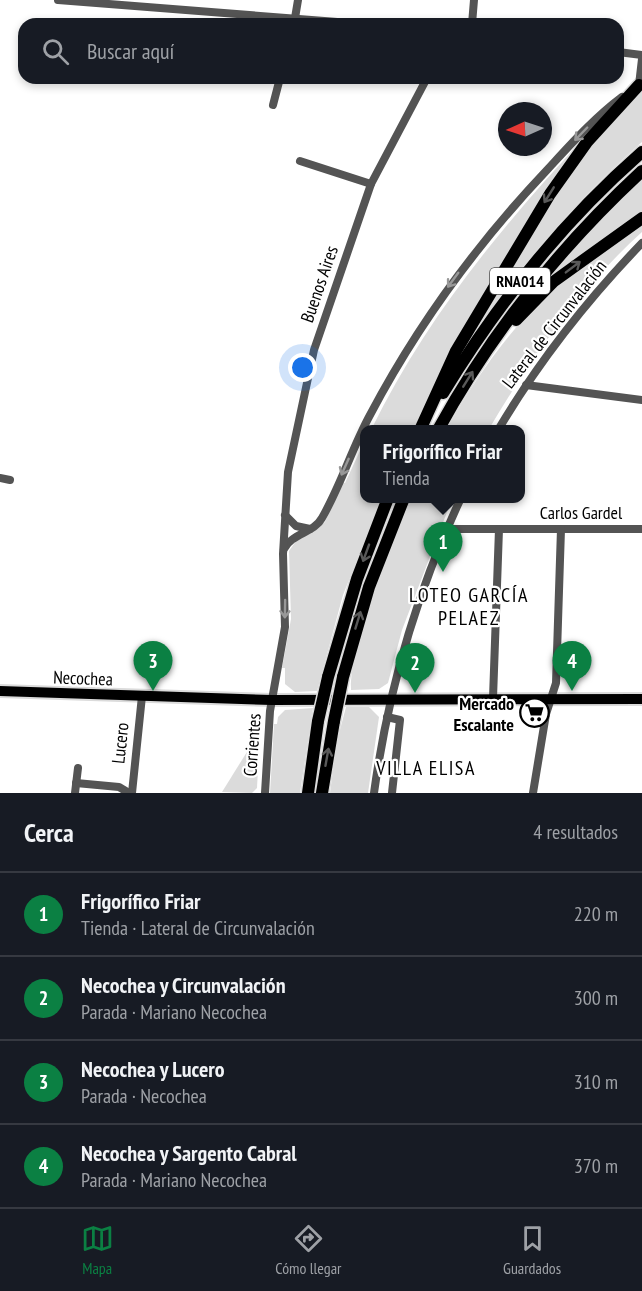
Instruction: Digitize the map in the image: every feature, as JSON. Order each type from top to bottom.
[{"type":"highway","points":[[423,425],[456,351],[550,194],[587,142],[641,84]]},
{"type":"highway","name":"RNA014","points":[[423,425],[461,363],[518,284],[575,217],[642,152]]},
{"type":"highway","name":"RNA014","points":[[440,425],[486,351],[520,303],[563,251],[642,171]]},
{"type":"highway","points":[[486,351],[553,282],[642,218]]},
{"type":"highway","points":[[308,793],[318,721],[328,677],[357,579],[386,503]]},
{"type":"highway","points":[[322,793],[343,677],[371,579],[402,503]]},
{"type":"main road","name":"Necochea","points":[[0,691],[272,700],[642,699]]},
{"type":"street","points":[[58,0],[262,18]]},
{"type":"street","points":[[295,18],[298,0]]},
{"type":"street","points":[[472,18],[474,0]]},
{"type":"street","points":[[365,425],[392,375],[453,280],[499,222],[570,145],[605,111],[641,84],[642,57],[624,53]]},
{"type":"street","points":[[273,105],[278,84]]},
{"type":"street","name":"Buenos Aires","points":[[284,551],[288,472],[314,350],[371,184],[424,84]]},
{"type":"street","points":[[300,161],[371,184]]},
{"type":"street","name":"Lateral de Circunvalación","points":[[501,425],[526,385],[584,307],[642,243]]},
{"type":"street","points":[[526,385],[642,400]]},
{"type":"street","points":[[284,551],[292,539],[310,529],[322,518],[360,435]]},
{"type":"street","points":[[0,478],[10,480]]},
{"type":"street","points":[[375,793],[391,698],[418,604],[459,503]]},
{"type":"street","points":[[285,515],[296,526],[310,529]]},
{"type":"street","name":"Carlos Gardel","points":[[447,529],[642,529]]},
{"type":"street","points":[[493,698],[499,529]]},
{"type":"street","points":[[533,793],[546,714],[556,683],[561,529]]},
{"type":"street","name":"Corrientes","points":[[265,793],[272,700],[285,627],[284,551]]},
{"type":"street","name":"Lucero","points":[[130,793],[142,696]]},
{"type":"street","points":[[387,717],[400,720],[392,793]]},
{"type":"street","points":[[75,793],[78,768]]},
{"type":"street","points":[[76,783],[119,787],[130,793]]},
{"type":"shaded area","points":[[642,90],[642,142],[590,190],[566,216],[499,298],[459,355],[570,169]]},
{"type":"shaded area","points":[[583,139],[451,351],[415,425],[374,425],[392,389],[440,313],[522,207]]},
{"type":"shaded area","points":[[642,180],[642,215],[551,277],[584,238]]},
{"type":"shaded area","points":[[642,224],[642,232],[598,276],[539,350],[491,425],[449,425],[491,359],[517,326],[546,296],[593,258]]},
{"type":"shaded area","points":[[360,451],[360,503],[379,503],[343,595],[317,691],[295,692],[285,684],[285,668],[282,668],[291,619],[289,551],[296,541],[325,522],[342,482],[345,483]]},
{"type":"shaded area","points":[[410,503],[450,503],[402,630],[388,683],[379,689],[351,690],[352,670],[364,621],[393,541]]},
{"type":"shaded area","points":[[346,707],[369,707],[379,717],[368,793],[330,793],[337,741]]},
{"type":"shaded area","points":[[313,708],[300,793],[270,793],[274,724],[277,724],[278,717],[285,710]]},
{"type":"shaded area","points":[[260,731],[257,788],[252,793],[222,792]]},
{"type":"place","name":"Frigorífico Friar","points":[[443,572]]},
{"type":"place","name":"Necochea y Lucero","points":[[153,691]]},
{"type":"place","name":"Necochea y Sargento Cabral","points":[[572,691]]},
{"type":"place","name":"Necochea y Circunvalación","points":[[415,693]]},
{"type":"place","name":"Mercado Escalante","points":[[535,713]]},
{"type":"district","name":"LOTEO GARCÍA PELAEZ","points":[[469,606]]},
{"type":"district","name":"VILLA ELISA","points":[[426,768]]}]
